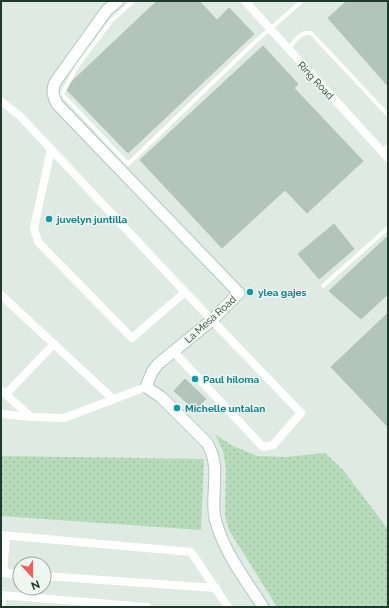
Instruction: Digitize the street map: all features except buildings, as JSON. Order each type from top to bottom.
[{"type":"street","name":"La Mesa Road","points":[[118,1],[107,10],[52,86],[52,95],[57,104],[239,293],[212,320],[158,364],[152,372],[146,387]]},
{"type":"street","name":"Ring Road","points":[[245,1],[270,30],[385,149],[388,158]]},
{"type":"street","points":[[2,104],[21,117],[301,413],[274,445],[263,447],[173,351]]},
{"type":"street","points":[[51,149],[34,228],[38,242],[132,338],[185,292]]},
{"type":"street","points":[[1,295],[113,399]]},
{"type":"street","points":[[31,417],[3,392],[54,344]]},
{"type":"street","points":[[1,414],[64,418],[146,387],[161,397],[206,443],[212,452],[214,467],[215,516],[218,529],[226,546],[262,607]]},
{"type":"street","points":[[12,574],[2,573],[4,536],[192,552],[228,607]]},
{"type":"street","points":[[52,577],[216,588]]},
{"type":"street","points":[[1,607],[2,596],[147,607]]},
{"type":"lane","points":[[133,1],[111,21],[78,64],[62,94],[128,164],[255,42],[302,1]]},
{"type":"lane","points":[[288,49],[299,35],[306,32],[312,33],[388,115]]},
{"type":"lane","points":[[323,286],[388,228]]},
{"type":"green space","points":[[215,434],[231,445],[257,456],[286,457],[325,453],[343,470],[388,529],[388,607],[277,607],[229,530],[225,516],[226,468],[223,451]]},
{"type":"green space","points":[[1,456],[204,459],[201,530],[1,516]]},
{"type":"place","name":"juvelyn juntilla","points":[[49,219]]},
{"type":"place","name":"ylea gajes","points":[[250,292]]},
{"type":"place","name":"Paul hiloma","points":[[195,379]]},
{"type":"place","name":"Michelle untalan","points":[[177,408]]}]
